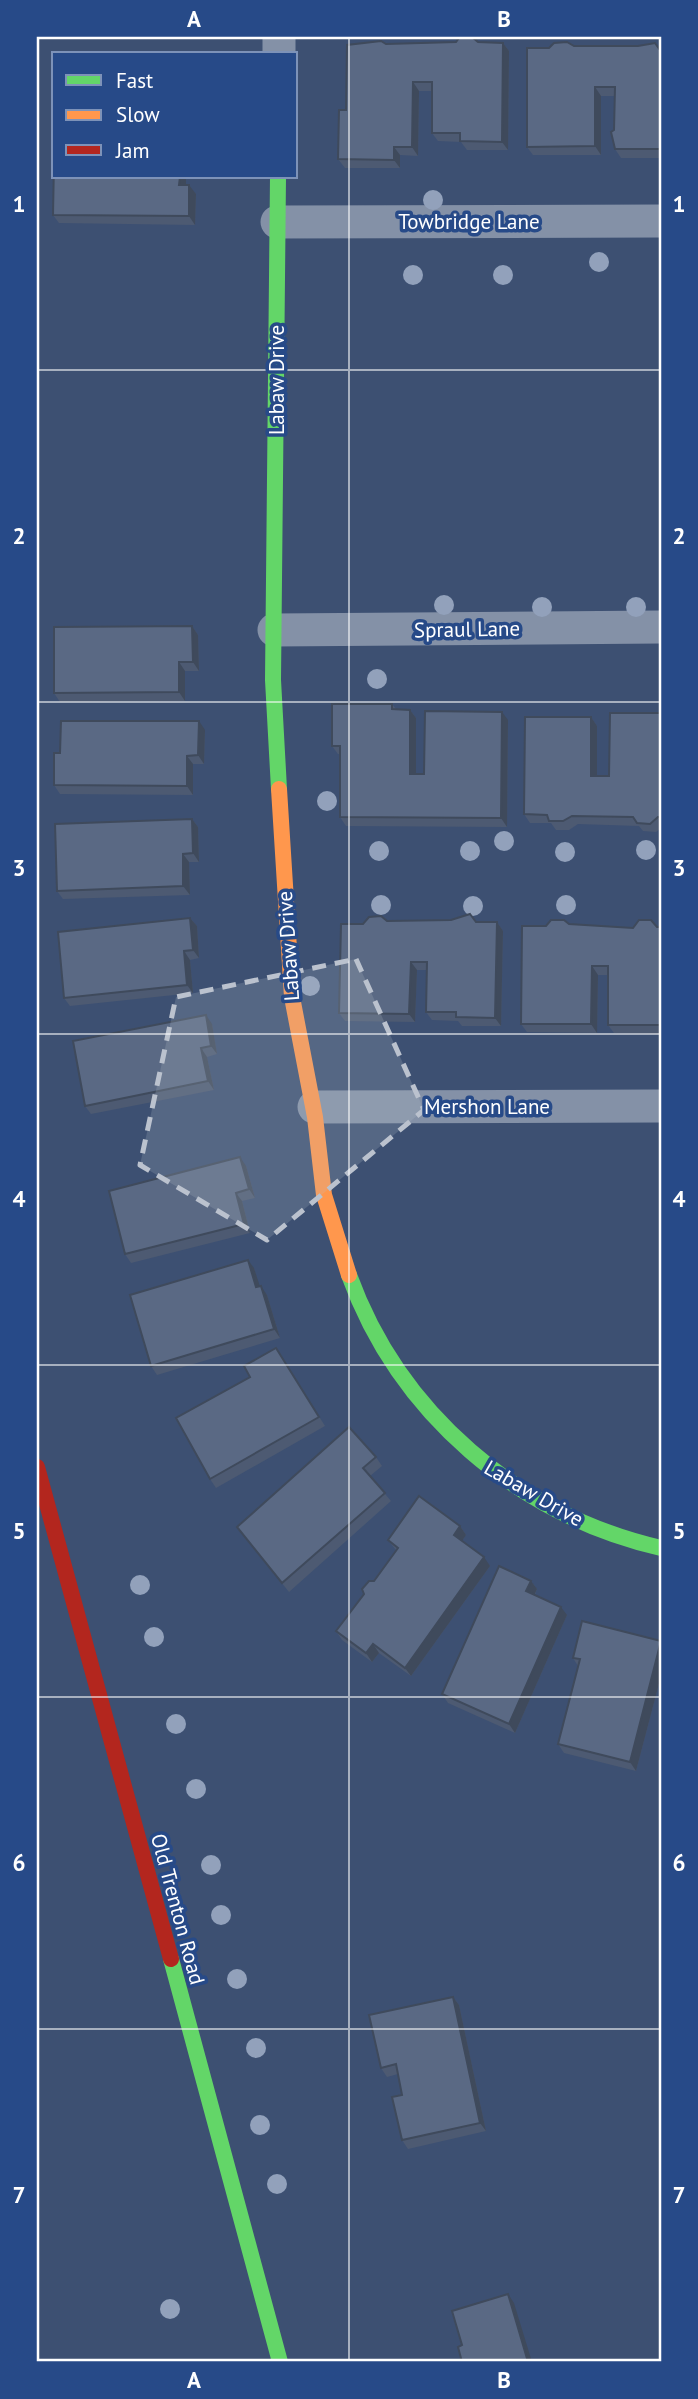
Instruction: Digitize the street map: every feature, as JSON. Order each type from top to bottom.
[{"type":"street","name":"Labaw Drive","points":[[278,178],[274,692],[291,1005],[314,1107],[323,1192],[340,1255],[362,1310],[389,1359],[438,1426],[502,1479],[579,1523],[633,1542],[661,1548]]},
{"type":"street","name":"Towbridge Lane","points":[[277,222],[661,221]]},
{"type":"street","name":"Spraul Lane","points":[[274,630],[661,627]]},
{"type":"street","name":"Mershon Lane","points":[[314,1107],[661,1106]]},
{"type":"street","name":"Old Trenton Road","points":[[37,1467],[279,2362]]},
{"type":"highlighted area","points":[[356,959],[424,1110],[267,1240],[140,1165],[176,997]]},
{"type":"building","points":[[472,37],[478,42],[503,43],[502,142],[460,141],[460,133],[432,133],[432,82],[413,82],[412,147],[394,147],[394,160],[338,159],[339,110],[346,110],[347,45],[381,41],[386,44],[456,42],[459,38]]},
{"type":"building","points":[[567,42],[574,46],[638,46],[655,43],[661,50],[661,149],[615,149],[611,132],[614,130],[615,87],[595,87],[595,146],[527,147],[527,48],[549,48],[554,43]]},
{"type":"building","points":[[54,178],[180,178],[179,185],[189,185],[189,216],[53,215]]},
{"type":"building","points":[[192,626],[193,662],[179,662],[179,692],[54,693],[54,627]]},
{"type":"building","points":[[332,704],[392,704],[392,709],[410,710],[410,774],[424,774],[425,711],[502,712],[501,818],[340,817],[340,746],[332,746]]},
{"type":"building","points":[[610,713],[661,713],[661,817],[650,824],[637,823],[633,817],[572,816],[563,821],[549,821],[547,815],[524,814],[525,717],[591,717],[591,776],[609,776]]},
{"type":"building","points":[[61,721],[199,721],[198,755],[187,756],[187,786],[54,785],[54,753],[60,753]]},
{"type":"building","points":[[192,819],[193,853],[183,854],[183,886],[57,891],[55,824]]},
{"type":"building","points":[[470,914],[476,922],[497,922],[495,1018],[456,1017],[456,1012],[426,1012],[427,962],[411,962],[409,1014],[339,1013],[341,924],[363,924],[369,917],[381,916],[387,921],[451,920]]},
{"type":"building","points":[[190,918],[193,950],[184,951],[187,985],[64,998],[58,932]]},
{"type":"building","points":[[551,920],[564,920],[569,924],[633,928],[639,920],[651,920],[657,927],[661,927],[661,1025],[608,1025],[608,966],[592,966],[591,1024],[521,1024],[522,926],[546,926]]},
{"type":"building","points":[[206,1015],[211,1046],[201,1048],[208,1081],[85,1106],[73,1041]]},
{"type":"building","points":[[240,1157],[249,1189],[236,1193],[244,1224],[125,1254],[109,1191]]},
{"type":"building","points":[[248,1260],[256,1287],[261,1286],[274,1329],[151,1366],[130,1295]]},
{"type":"building","points":[[276,1348],[319,1417],[210,1479],[176,1418],[250,1377],[244,1366]]},
{"type":"building","points":[[349,1427],[376,1457],[363,1468],[385,1493],[282,1583],[237,1527]]},
{"type":"building","points":[[419,1496],[460,1526],[454,1535],[484,1557],[405,1668],[373,1644],[366,1653],[336,1631],[364,1594],[362,1589],[369,1581],[374,1581],[398,1548],[388,1540]]},
{"type":"building","points":[[499,1566],[531,1581],[526,1591],[561,1607],[509,1724],[442,1694]]},
{"type":"building","points":[[582,1621],[661,1641],[630,1762],[558,1744],[580,1659],[573,1658]]},
{"type":"building","points":[[453,1997],[480,2123],[402,2140],[392,2097],[402,2095],[396,2064],[381,2068],[369,2015]]},
{"type":"building","points":[[508,2294],[528,2362],[462,2362],[458,2347],[462,2345],[452,2311]]},
{"type":"traffic: fast","points":[[278,178],[273,680],[279,789]]},
{"type":"traffic: fast","points":[[349,1275],[371,1325],[399,1371],[432,1413],[470,1451],[513,1484],[559,1511],[609,1532],[661,1548]]},
{"type":"traffic: fast","points":[[171,1959],[280,2362]]},
{"type":"traffic: slow","points":[[279,789],[292,997],[315,1117],[324,1195],[349,1275]]},
{"type":"traffic: jam","points":[[37,1467],[171,1959]]}]
